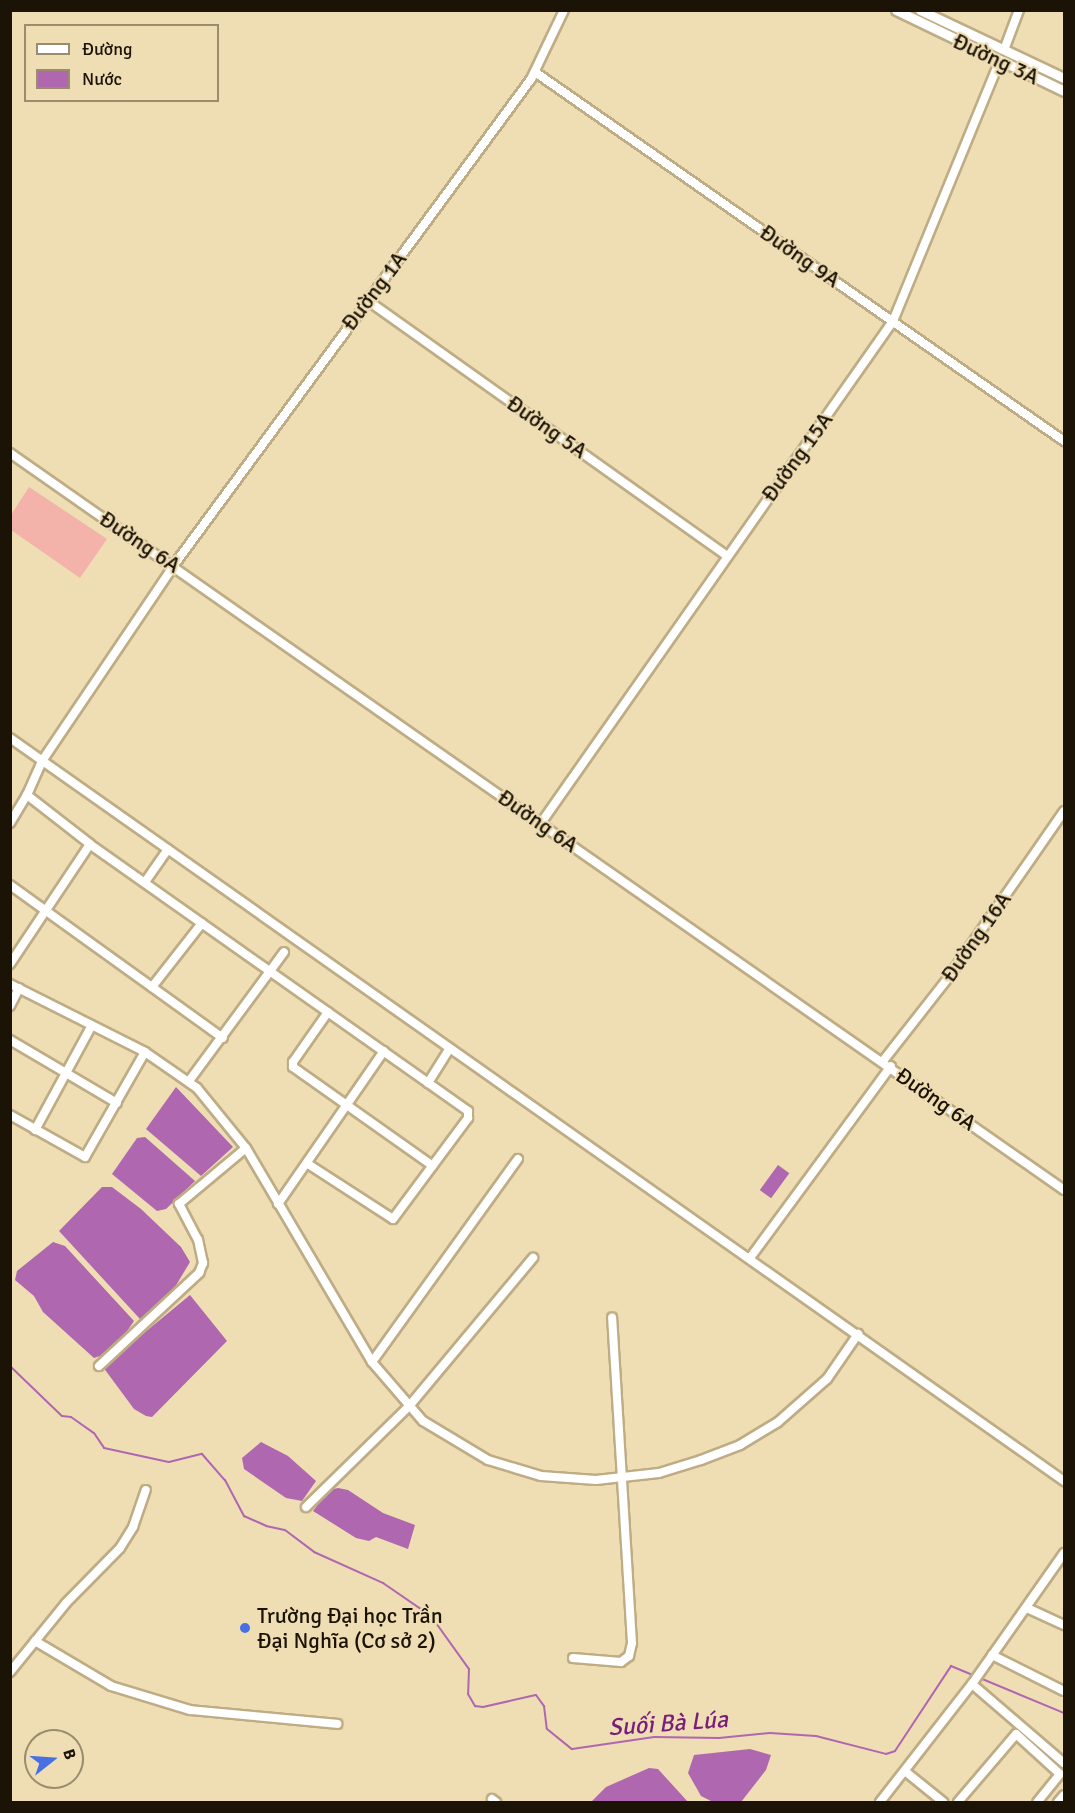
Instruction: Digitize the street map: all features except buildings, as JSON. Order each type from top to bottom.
[{"type":"street","name":"Đường 1A","points":[[10,823],[27,795],[42,761],[174,565],[535,72],[564,10]]},
{"type":"street","name":"Đường 3A","points":[[897,10],[999,62],[1065,91]]},
{"type":"street","name":"Đường 3A","points":[[920,10],[1065,78]]},
{"type":"street","points":[[999,62],[1019,10]]},
{"type":"street","name":"Đường 15A","points":[[541,823],[726,555],[893,321],[999,62]]},
{"type":"street","name":"Đường 9A","points":[[535,72],[1065,441]]},
{"type":"street","name":"Đường 5A","points":[[367,300],[726,555]]},
{"type":"street","name":"Đường 6A","points":[[10,453],[174,565],[1065,1190]]},
{"type":"street","points":[[10,738],[1065,1481]]},
{"type":"street","points":[[27,795],[90,844],[468,1111],[468,1118],[393,1219],[308,1164]]},
{"type":"street","name":"Đường 16A","points":[[750,1258],[1065,811]]},
{"type":"street","points":[[10,964],[90,844]]},
{"type":"street","points":[[145,882],[168,849]]},
{"type":"street","points":[[10,885],[223,1038]]},
{"type":"street","points":[[153,987],[202,923]]},
{"type":"street","points":[[189,1081],[223,1038],[284,952]]},
{"type":"street","points":[[10,984],[145,1052],[189,1081],[246,1148],[372,1362],[410,1405],[449,1439],[513,1470],[567,1480],[622,1478],[701,1460],[740,1445],[778,1422],[826,1379],[858,1334]]},
{"type":"street","points":[[10,1006],[19,988]]},
{"type":"street","points":[[328,1012],[292,1065],[433,1166]]},
{"type":"street","points":[[35,1130],[92,1025]]},
{"type":"street","points":[[10,1040],[117,1103]]},
{"type":"street","points":[[428,1083],[449,1049]]},
{"type":"street","points":[[278,1204],[308,1164],[384,1051]]},
{"type":"street","points":[[10,1116],[85,1157],[145,1052]]},
{"type":"street","points":[[99,1366],[199,1273],[203,1263],[198,1240],[179,1204],[246,1148]]},
{"type":"street","points":[[372,1362],[518,1159]]},
{"type":"street","points":[[306,1507],[410,1405],[533,1258]]},
{"type":"street","points":[[573,1658],[621,1662],[629,1656],[632,1643],[612,1318]]},
{"type":"street","points":[[10,1672],[35,1641],[120,1548],[133,1527],[146,1490]]},
{"type":"street","points":[[880,1803],[973,1682],[1065,1553]]},
{"type":"street","points":[[1027,1608],[1065,1625]]},
{"type":"street","points":[[35,1641],[111,1686],[190,1710],[337,1724]]},
{"type":"street","points":[[990,1658],[1065,1691]]},
{"type":"street","points":[[973,1682],[1065,1763]]},
{"type":"street","points":[[958,1803],[1016,1734],[1060,1774],[1037,1803]]},
{"type":"street","points":[[906,1772],[943,1803]]},
{"type":"street","points":[[1058,1803],[1065,1795]]},
{"type":"shaded area","points":[[29,487],[107,539],[80,578],[11,530],[11,515]]},
{"type":"water","points":[[176,1087],[233,1147],[201,1176],[146,1129]]},
{"type":"water","points":[[145,1137],[195,1181],[166,1209],[157,1211],[112,1174],[137,1138]]},
{"type":"water","points":[[778,1165],[789,1173],[771,1198],[760,1190]]},
{"type":"water","points":[[102,1187],[112,1187],[141,1209],[181,1247],[190,1262],[175,1287],[145,1318],[140,1319],[59,1231]]},
{"type":"water","points":[[53,1242],[65,1246],[134,1321],[123,1337],[100,1356],[94,1358],[43,1312],[34,1296],[15,1280],[17,1271]]},
{"type":"water","points":[[190,1295],[227,1341],[152,1417],[146,1416],[134,1409],[103,1367]]},
{"type":"water","points":[[261,1442],[288,1456],[316,1481],[302,1501],[286,1498],[244,1469],[242,1458]]},
{"type":"water","points":[[338,1488],[348,1490],[383,1513],[415,1525],[408,1549],[376,1537],[369,1541],[356,1538],[313,1511],[329,1490]]},
{"type":"water","points":[[750,1749],[771,1755],[766,1770],[741,1802],[713,1802],[701,1796],[688,1773],[694,1755]]},
{"type":"water","points":[[649,1768],[658,1769],[688,1802],[591,1802],[606,1787]]},
{"type":"waterway","name":"Suối Bà Lúa","points":[[10,1366],[62,1416],[71,1417],[94,1433],[104,1448],[169,1462],[202,1454],[225,1480],[244,1516],[266,1526],[285,1530],[314,1552],[383,1583],[431,1616],[469,1669],[468,1694],[475,1706],[483,1707],[536,1695],[544,1706],[547,1729],[572,1749],[654,1737],[719,1738],[770,1733],[816,1736],[886,1754],[895,1751],[951,1666],[1064,1713]]},
{"type":"place","name":"Trường Đại học Trần Đại Nghĩa (Cơ sở 2)","points":[[245,1628]]}]
